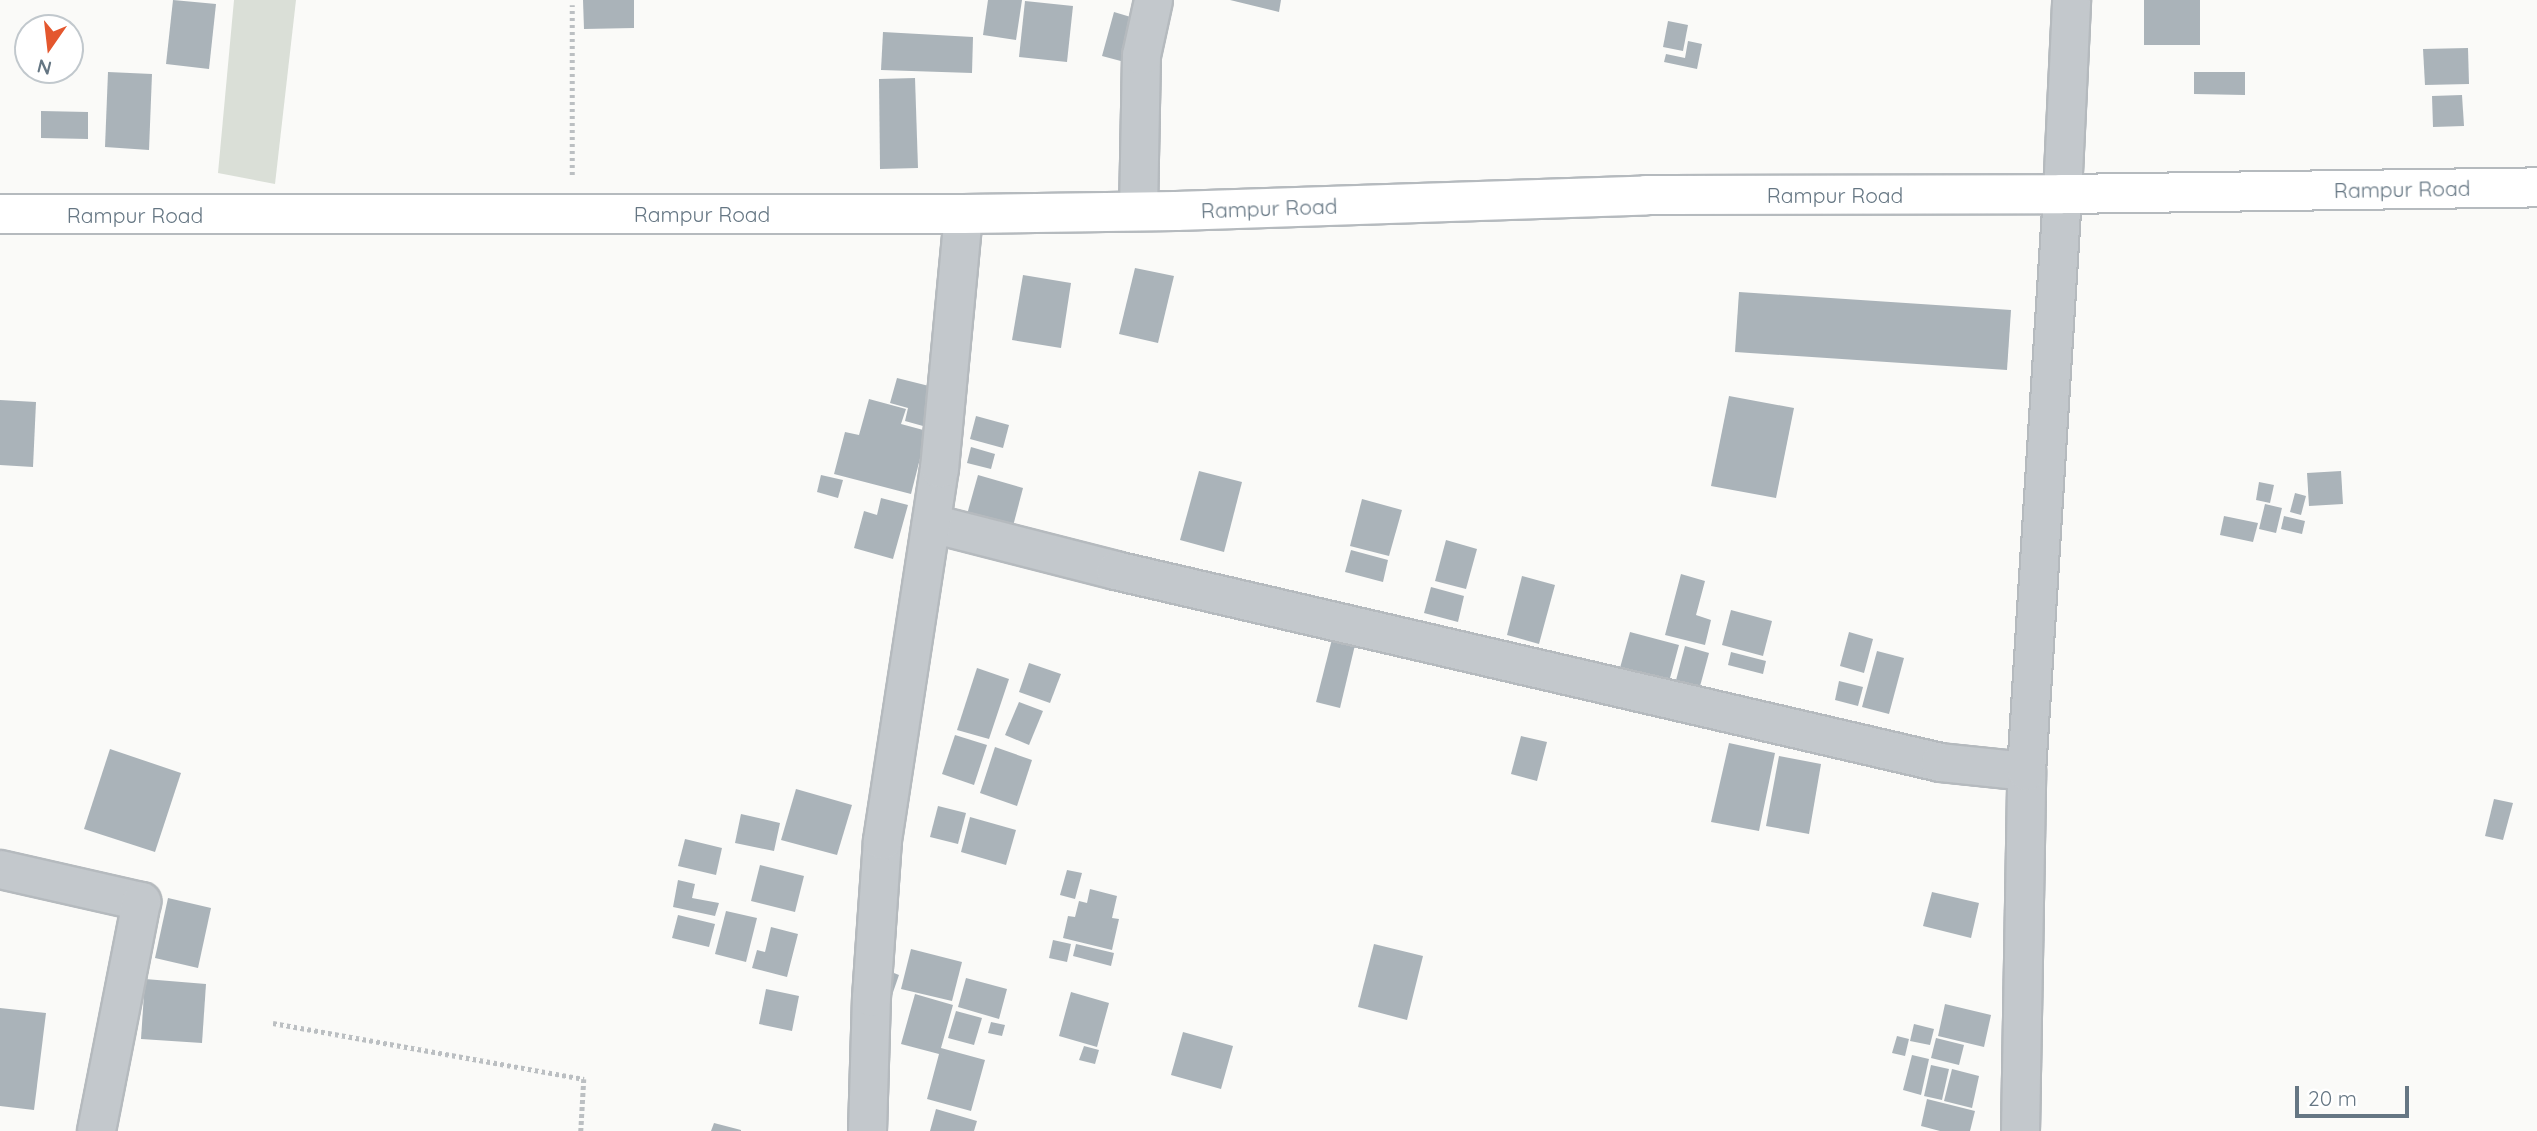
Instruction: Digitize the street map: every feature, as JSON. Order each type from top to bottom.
[{"type":"main road","name":"Rampur Road","points":[[0,214],[963,214],[1646,195],[2062,194],[2537,187]]},
{"type":"street","points":[[1138,211],[1141,55],[1153,0]]},
{"type":"street","points":[[2020,1131],[2025,771],[2062,194],[2071,0]]},
{"type":"street","points":[[867,1131],[871,997],[882,840],[931,523],[963,214]]},
{"type":"street","points":[[931,523],[1115,569],[1940,762],[2025,771]]},
{"type":"street","points":[[0,869],[141,901],[96,1131]]},
{"type":"path","points":[[572,5],[572,214]]},
{"type":"path","points":[[273,1023],[584,1079],[581,1131]]},
{"type":"shaded area","points":[[234,0],[296,0],[275,184],[218,173]]},
{"type":"building","points":[[173,0],[216,4],[209,69],[166,64]]},
{"type":"building","points":[[583,0],[634,0],[634,28],[584,29]]},
{"type":"building","points":[[988,0],[1022,0],[1016,40],[983,35]]},
{"type":"building","points":[[1230,0],[1281,0],[1279,12]]},
{"type":"building","points":[[2144,0],[2200,0],[2200,45],[2144,45]]},
{"type":"building","points":[[1025,1],[1073,6],[1067,62],[1019,57]]},
{"type":"building","points":[[1114,12],[1144,21],[1132,64],[1102,56]]},
{"type":"building","points":[[1668,21],[1688,25],[1683,51],[1663,47]]},
{"type":"building","points":[[883,32],[973,37],[972,73],[881,70]]},
{"type":"building","points":[[1688,41],[1702,44],[1697,69],[1664,62],[1666,54],[1685,58]]},
{"type":"building","points":[[2468,48],[2469,84],[2425,85],[2423,49]]},
{"type":"building","points":[[108,72],[152,74],[149,150],[105,147]]},
{"type":"building","points":[[2194,72],[2245,72],[2245,95],[2194,94]]},
{"type":"building","points":[[915,78],[918,168],[880,169],[879,79]]},
{"type":"building","points":[[2462,95],[2464,126],[2433,127],[2432,96]]},
{"type":"building","points":[[41,111],[88,112],[88,139],[41,138]]},
{"type":"building","points":[[1135,268],[1174,276],[1158,343],[1119,334]]},
{"type":"building","points":[[1023,275],[1071,283],[1061,348],[1012,340]]},
{"type":"building","points":[[1739,292],[2011,310],[2007,370],[1735,352]]},
{"type":"building","points":[[897,378],[933,387],[923,426],[905,421],[908,408],[890,403]]},
{"type":"building","points":[[1729,396],[1794,408],[1776,498],[1711,486]]},
{"type":"building","points":[[869,399],[906,409],[901,424],[927,431],[911,494],[834,474],[845,432],[859,435]]},
{"type":"building","points":[[0,400],[36,402],[33,467],[0,465]]},
{"type":"building","points":[[976,416],[1009,425],[1003,448],[970,439]]},
{"type":"building","points":[[971,447],[995,454],[991,469],[967,463]]},
{"type":"building","points":[[1199,471],[1242,482],[1224,552],[1180,540]]},
{"type":"building","points":[[2341,471],[2343,504],[2309,506],[2307,473]]},
{"type":"building","points":[[821,475],[843,480],[838,498],[817,492]]},
{"type":"building","points":[[978,475],[1023,488],[1012,530],[966,518]]},
{"type":"building","points":[[2259,482],[2274,485],[2270,503],[2256,500]]},
{"type":"building","points":[[2295,493],[2306,496],[2301,515],[2290,512]]},
{"type":"building","points":[[881,498],[908,505],[893,559],[854,548],[864,511],[877,515]]},
{"type":"building","points":[[1362,499],[1402,510],[1389,556],[1350,546]]},
{"type":"building","points":[[2265,504],[2282,508],[2276,533],[2259,529]]},
{"type":"building","points":[[2224,516],[2258,523],[2253,542],[2220,535]]},
{"type":"building","points":[[2284,516],[2305,521],[2302,534],[2281,529]]},
{"type":"building","points":[[1446,540],[1477,549],[1466,589],[1435,581]]},
{"type":"building","points":[[1351,550],[1388,560],[1383,582],[1345,572]]},
{"type":"building","points":[[1681,574],[1705,581],[1696,615],[1711,620],[1705,645],[1665,635]]},
{"type":"building","points":[[1522,576],[1555,585],[1539,644],[1507,635]]},
{"type":"building","points":[[1431,587],[1464,596],[1458,622],[1424,613]]},
{"type":"building","points":[[1731,610],[1772,621],[1763,656],[1722,645]]},
{"type":"building","points":[[1630,632],[1679,645],[1667,689],[1618,675]]},
{"type":"building","points":[[1849,632],[1873,639],[1864,673],[1840,666]]},
{"type":"building","points":[[1332,639],[1355,645],[1340,708],[1316,702]]},
{"type":"building","points":[[1685,646],[1709,653],[1699,690],[1675,684]]},
{"type":"building","points":[[1877,651],[1904,658],[1889,714],[1862,707]]},
{"type":"building","points":[[1731,652],[1766,661],[1763,674],[1728,665]]},
{"type":"building","points":[[1029,663],[1061,674],[1050,703],[1019,692]]},
{"type":"building","points":[[977,668],[1009,679],[989,739],[957,730]]},
{"type":"building","points":[[1839,681],[1863,687],[1858,706],[1835,700]]},
{"type":"building","points":[[1019,702],[1043,711],[1029,745],[1005,735]]},
{"type":"building","points":[[955,735],[987,745],[974,785],[942,774]]},
{"type":"building","points":[[1521,736],[1547,742],[1537,781],[1511,774]]},
{"type":"building","points":[[1729,743],[1775,753],[1759,831],[1711,822]]},
{"type":"building","points":[[995,747],[1032,760],[1017,806],[980,793]]},
{"type":"building","points":[[110,749],[181,773],[155,852],[84,829]]},
{"type":"building","points":[[1779,756],[1821,764],[1809,834],[1766,826]]},
{"type":"building","points":[[796,789],[852,805],[837,855],[781,840]]},
{"type":"building","points":[[2494,799],[2513,803],[2503,840],[2485,836]]},
{"type":"building","points":[[938,806],[966,813],[958,844],[930,837]]},
{"type":"building","points":[[741,814],[780,823],[774,851],[735,843]]},
{"type":"building","points":[[970,817],[1016,830],[1006,865],[961,852]]},
{"type":"building","points":[[685,839],[722,848],[716,875],[678,866]]},
{"type":"building","points":[[760,865],[804,876],[795,912],[751,901]]},
{"type":"building","points":[[1067,870],[1082,873],[1075,899],[1060,895]]},
{"type":"building","points":[[678,880],[695,884],[692,898],[719,903],[715,916],[673,907]]},
{"type":"building","points":[[1090,889],[1117,896],[1112,918],[1119,919],[1112,950],[1063,938],[1068,916],[1075,917],[1079,901],[1087,903]]},
{"type":"building","points":[[1932,892],[1979,903],[1971,938],[1923,926]]},
{"type":"building","points":[[168,898],[211,908],[198,968],[155,958]]},
{"type":"building","points":[[726,911],[757,918],[746,962],[715,954]]},
{"type":"building","points":[[678,915],[715,924],[709,947],[672,938]]},
{"type":"building","points":[[771,927],[798,934],[787,977],[752,968],[757,950],[765,952]]},
{"type":"building","points":[[1053,940],[1071,944],[1067,962],[1049,958]]},
{"type":"building","points":[[1076,944],[1114,953],[1111,966],[1073,956]]},
{"type":"building","points":[[1374,944],[1423,956],[1407,1020],[1358,1007]]},
{"type":"building","points":[[911,949],[962,962],[952,1001],[901,989]]},
{"type":"building","points":[[884,969],[899,975],[890,1001],[874,996]]},
{"type":"building","points":[[966,978],[1007,989],[999,1019],[958,1007]]},
{"type":"building","points":[[145,979],[206,984],[202,1043],[141,1039]]},
{"type":"building","points":[[766,989],[799,996],[792,1031],[759,1024]]},
{"type":"building","points":[[1071,992],[1109,1003],[1097,1047],[1059,1036]]},
{"type":"building","points":[[915,994],[953,1005],[941,1048],[985,1060],[971,1111],[927,1099],[939,1054],[901,1044]]},
{"type":"building","points":[[1945,1004],[1991,1015],[1984,1047],[1938,1036]]},
{"type":"building","points":[[0,1008],[46,1013],[34,1110],[0,1106]]},
{"type":"building","points":[[956,1011],[982,1018],[974,1045],[948,1038]]},
{"type":"building","points":[[991,1022],[1005,1025],[1002,1036],[988,1033]]},
{"type":"building","points":[[1914,1024],[1934,1029],[1930,1045],[1910,1041]]},
{"type":"building","points":[[1183,1032],[1233,1046],[1221,1089],[1171,1075]]},
{"type":"building","points":[[1897,1036],[1909,1039],[1905,1056],[1892,1053]]},
{"type":"building","points":[[1936,1038],[1964,1045],[1959,1065],[1931,1058]]},
{"type":"building","points":[[1084,1046],[1099,1050],[1095,1064],[1079,1060]]},
{"type":"building","points":[[1912,1055],[1929,1059],[1921,1095],[1903,1090]]},
{"type":"building","points":[[1931,1065],[1949,1069],[1942,1100],[1924,1096]]},
{"type":"building","points":[[1952,1069],[1979,1076],[1972,1108],[1944,1101]]},
{"type":"building","points":[[1927,1099],[1975,1111],[1970,1131],[1940,1131],[1921,1126]]},
{"type":"building","points":[[936,1109],[977,1121],[974,1131],[930,1131]]},
{"type":"building","points":[[714,1123],[741,1130],[741,1131],[711,1131]]}]
